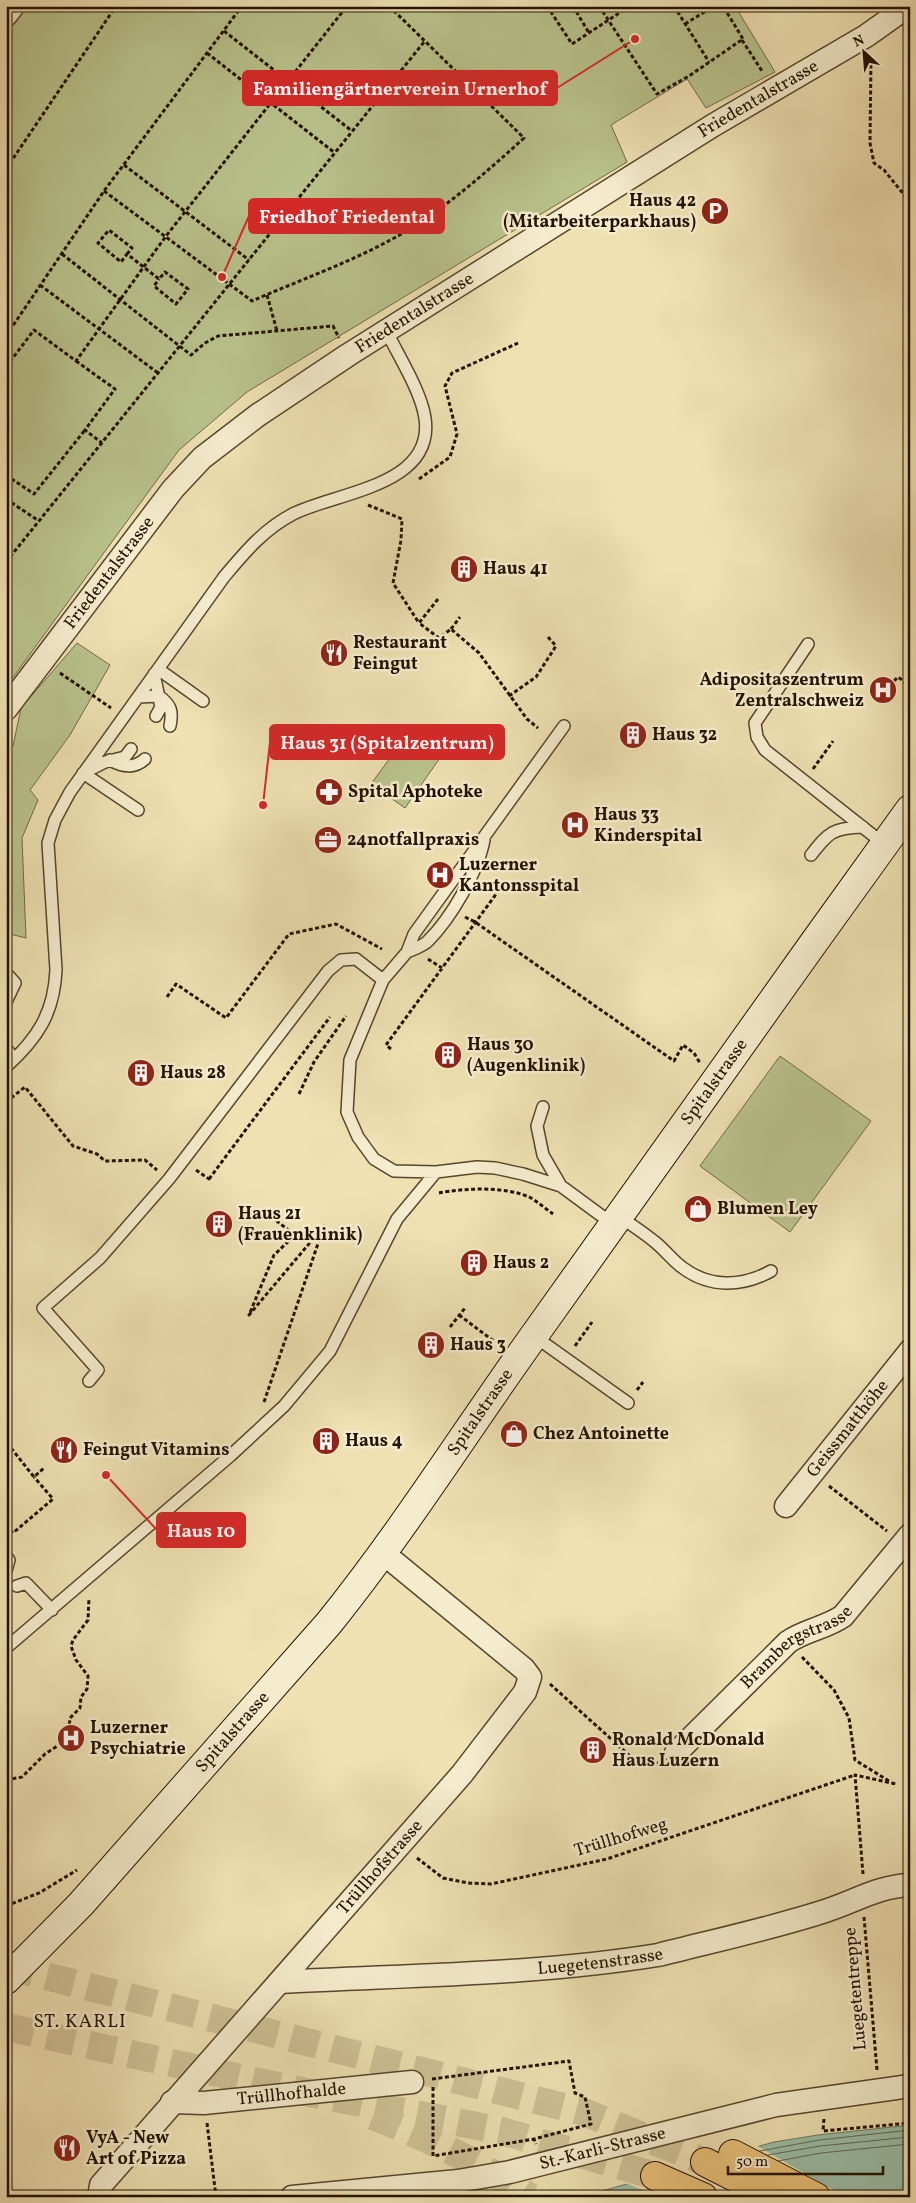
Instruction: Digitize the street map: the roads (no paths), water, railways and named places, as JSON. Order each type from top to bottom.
[{"type":"highway","points":[[733,2154],[816,2197]]},
{"type":"highway","points":[[705,2162],[774,2197]]},
{"type":"highway","points":[[655,2176],[703,2197]]},
{"type":"main road","name":"Spitalstrasse","points":[[6,1980],[75,1911],[329,1623],[383,1553],[615,1220],[910,809]]},
{"type":"street","points":[[6,15],[13,6]]},
{"type":"street","name":"Friedentalstrasse","points":[[6,709],[173,489],[202,458],[258,415],[704,131],[866,36],[897,14],[902,6]]},
{"type":"street","name":"Geissmatthöhe","points":[[786,1506],[910,1351]]},
{"type":"street","name":"Brambergstrasse","points":[[676,1753],[788,1642],[801,1634],[832,1623],[843,1616],[906,1539]]},
{"type":"street","name":"Trüllhofstrasse","points":[[99,2197],[101,2185],[462,1774],[525,1692],[530,1677],[524,1669],[383,1553]]},
{"type":"street","name":"Luegetenstrasse","points":[[280,1982],[501,1972],[633,1959],[658,1955],[824,1912],[868,1893],[898,1885],[910,1885]]},
{"type":"street","name":"Trüllhofhalde","points":[[172,2102],[204,2104],[423,2080]]},
{"type":"street","name":"St.-Karli-Strasse","points":[[292,2197],[458,2181],[502,2173],[776,2105],[910,2086]]},
{"type":"lane","points":[[6,1048],[10,1063],[27,1048],[48,1016],[55,991],[56,970],[48,843],[55,820],[83,773],[224,578],[248,549],[271,527],[312,506],[366,488],[394,476],[410,466],[418,455],[424,435],[425,418],[418,396],[387,332]]},
{"type":"lane","points":[[808,644],[754,723],[756,737],[765,750],[884,844]]},
{"type":"lane","points":[[138,697],[159,696],[168,703],[172,711],[163,721],[159,696],[156,671]]},
{"type":"lane","points":[[156,671],[203,700]]},
{"type":"lane","points":[[564,726],[414,934],[407,952],[382,980],[350,1060],[347,1112],[358,1137],[374,1159],[394,1171],[436,1172],[477,1167],[495,1168],[523,1174],[561,1186],[615,1220],[656,1242],[682,1267],[701,1280],[729,1284],[760,1277],[771,1271]]},
{"type":"lane","points":[[104,743],[106,755],[112,762]]},
{"type":"lane","points":[[83,773],[105,762],[133,766],[139,754],[112,762]]},
{"type":"lane","points":[[83,773],[138,810]]},
{"type":"lane","points":[[811,855],[825,836],[835,829],[863,827]]},
{"type":"lane","points":[[407,952],[427,942],[451,911],[473,876],[485,836]]},
{"type":"lane","points":[[89,1381],[98,1370],[43,1308],[100,1258],[170,1180],[328,971],[341,960],[356,959],[382,980]]},
{"type":"lane","points":[[6,972],[15,983],[6,1002]]},
{"type":"lane","points":[[543,1107],[537,1126],[543,1155],[561,1186]]},
{"type":"lane","points":[[6,1648],[52,1610],[284,1406],[330,1351],[397,1219],[436,1172]]},
{"type":"lane","points":[[534,1336],[628,1403]]},
{"type":"lane","points":[[6,1556],[9,1560],[6,1571]]},
{"type":"lane","points":[[17,1586],[26,1583],[52,1610]]},
{"type":"water","points":[[910,2125],[910,2197],[581,2197],[774,2142]]},
{"type":"tunnel","points":[[6,1966],[584,2112],[705,2162]]},
{"type":"tunnel","points":[[6,2027],[315,2094],[502,2131],[655,2176]]},
{"type":"tunnel","points":[[373,2116],[453,2152],[492,2173],[530,2197]]},
{"type":"place","name":"Familiengärtnerverein Urnerhof","points":[[635,39]]},
{"type":"place","name":"Haus 42 (Mitarbeiterparkhaus)","points":[[715,211]]},
{"type":"place","name":"Friedhof Friedental","points":[[222,277]]},
{"type":"place","name":"Haus 41","points":[[464,569]]},
{"type":"place","name":"Restaurant Feingut","points":[[334,653]]},
{"type":"place","name":"Adipositaszentrum Zentralschweiz","points":[[883,690]]},
{"type":"place","name":"Haus 32","points":[[633,735]]},
{"type":"place","name":"Spital Aphoteke","points":[[329,792]]},
{"type":"place","name":"Haus 31 (Spitalzentrum)","points":[[263,805]]},
{"type":"place","name":"Haus 33 Kinderspital","points":[[575,825]]},
{"type":"place","name":"24notfallpraxis","points":[[328,840]]},
{"type":"place","name":"Luzerner Kantonsspital","points":[[440,875]]},
{"type":"place","name":"Haus 30 (Augenklinik)","points":[[448,1055]]},
{"type":"place","name":"Haus 28","points":[[141,1073]]},
{"type":"place","name":"Blumen Ley","points":[[698,1209]]},
{"type":"place","name":"Haus 21 (Frauenklinik)","points":[[219,1224]]},
{"type":"place","name":"Haus 2","points":[[474,1263]]},
{"type":"place","name":"Haus 3","points":[[431,1345]]},
{"type":"place","name":"Chez Antoinette","points":[[514,1434]]},
{"type":"place","name":"Haus 4","points":[[326,1441]]},
{"type":"place","name":"Feingut Vitamins","points":[[64,1450]]},
{"type":"place","name":"Haus 10","points":[[106,1475]]},
{"type":"place","name":"Luzerner Psychiatrie","points":[[71,1738]]},
{"type":"place","name":"Ronald McDonald Haus Luzern","points":[[593,1750]]},
{"type":"place","name":"VyA - New Art of Pizza","points":[[67,2148]]},
{"type":"district","name":"ST. KARLI","points":[[80,2022]]}]
